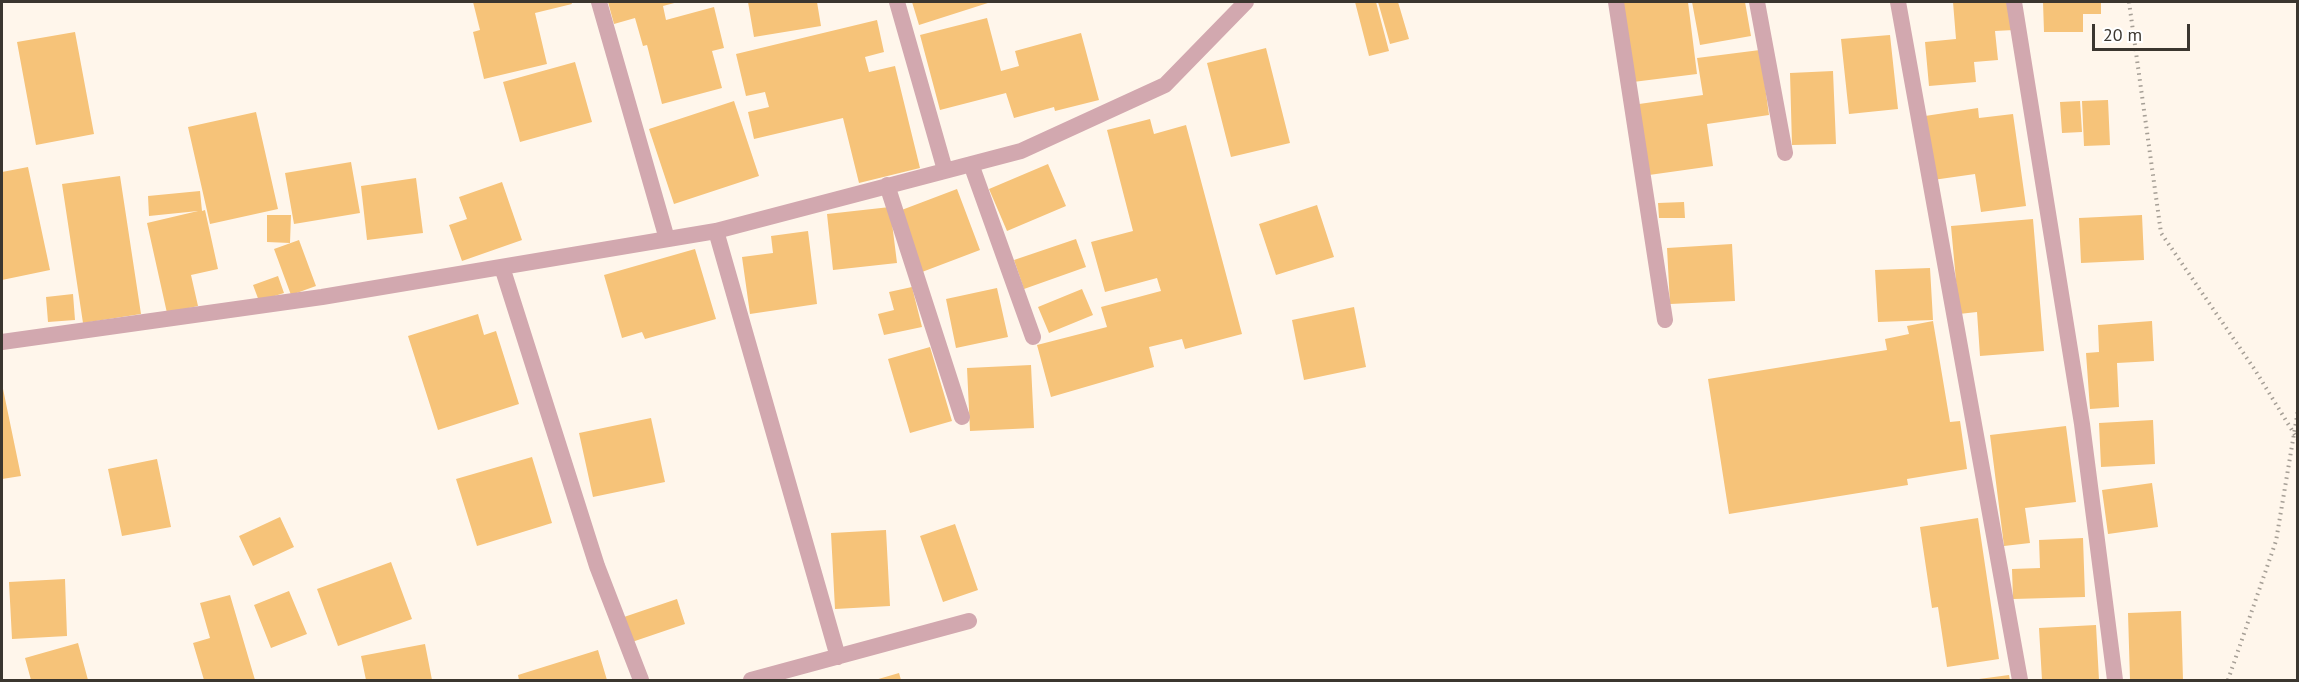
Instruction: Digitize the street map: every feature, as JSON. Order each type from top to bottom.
[{"type":"street","points":[[599,2],[667,239]]},
{"type":"street","points":[[897,2],[945,170]]},
{"type":"street","points":[[2,342],[322,297],[716,231],[1021,151],[1165,85],[1246,2]]},
{"type":"street","points":[[1616,2],[1665,320]]},
{"type":"street","points":[[1757,2],[1785,153]]},
{"type":"street","points":[[1898,2],[2020,681]]},
{"type":"street","points":[[2014,2],[2082,424],[2115,681]]},
{"type":"street","points":[[972,164],[1033,336]]},
{"type":"street","points":[[888,185],[962,417]]},
{"type":"street","points":[[716,231],[838,657]]},
{"type":"street","points":[[502,267],[597,566],[641,681]]},
{"type":"street","points":[[751,681],[969,621]]},
{"type":"path","points":[[2129,2],[2161,233],[2255,370],[2298,440]]},
{"type":"path","points":[[2228,681],[2276,541],[2298,410]]},
{"type":"building","points":[[473,2],[571,2],[572,4],[535,13],[547,64],[484,79],[473,32],[480,30]]},
{"type":"building","points":[[608,2],[678,2],[663,6],[666,20],[714,7],[724,48],[712,51],[722,88],[662,104],[647,45],[643,46],[635,18],[614,24]]},
{"type":"building","points":[[748,2],[817,2],[821,26],[754,37]]},
{"type":"building","points":[[912,2],[991,2],[919,25]]},
{"type":"building","points":[[1355,2],[1376,2],[1389,51],[1369,56]]},
{"type":"building","points":[[1378,2],[1398,2],[1409,39],[1390,44]]},
{"type":"building","points":[[1623,2],[1688,2],[1697,74],[1633,82]]},
{"type":"building","points":[[1692,2],[1745,2],[1751,36],[1700,45]]},
{"type":"building","points":[[1953,2],[2011,2],[2014,30],[1995,31],[1998,60],[1974,62],[1976,82],[1929,86],[1925,42],[1956,39]]},
{"type":"building","points":[[2043,2],[2101,2],[2101,14],[2083,14],[2083,32],[2044,32]]},
{"type":"building","points":[[987,18],[1001,71],[1019,66],[1015,51],[1081,33],[1099,100],[1055,111],[1054,107],[1014,118],[1006,93],[940,110],[920,35]]},
{"type":"building","points":[[877,20],[884,52],[865,57],[869,72],[895,66],[920,168],[859,183],[843,118],[754,139],[748,112],[769,107],[765,92],[746,96],[736,54]]},
{"type":"building","points":[[75,32],[94,134],[36,145],[17,42]]},
{"type":"building","points":[[1890,35],[1898,109],[1849,114],[1841,39]]},
{"type":"building","points":[[1266,48],[1290,143],[1231,157],[1207,63]]},
{"type":"building","points":[[1760,50],[1769,115],[1707,124],[1713,166],[1649,175],[1639,104],[1703,95],[1697,58]]},
{"type":"building","points":[[575,62],[592,122],[520,142],[503,82]]},
{"type":"building","points":[[1833,71],[1836,144],[1792,145],[1790,73]]},
{"type":"building","points":[[2108,100],[2110,145],[2084,146],[2082,101]]},
{"type":"building","points":[[734,101],[759,176],[674,204],[649,129]]},
{"type":"building","points":[[2080,101],[2082,132],[2062,133],[2060,102]]},
{"type":"building","points":[[1978,108],[1979,118],[2013,114],[2026,206],[1981,212],[1975,174],[1933,180],[1925,116]]},
{"type":"building","points":[[256,112],[278,209],[210,224],[188,127]]},
{"type":"building","points":[[1150,119],[1154,134],[1186,125],[1242,334],[1185,349],[1182,339],[1149,347],[1154,367],[1051,397],[1037,345],[1107,327],[1101,307],[1161,291],[1157,278],[1105,292],[1091,242],[1133,231],[1107,130]]},
{"type":"building","points":[[351,162],[360,213],[294,224],[285,173]]},
{"type":"building","points":[[1048,164],[1066,206],[1007,231],[989,189]]},
{"type":"building","points":[[28,167],[50,270],[2,280],[2,172]]},
{"type":"building","points":[[120,176],[141,314],[83,323],[62,184]]},
{"type":"building","points":[[416,178],[423,233],[367,240],[361,186]]},
{"type":"building","points":[[502,182],[522,240],[462,261],[449,225],[467,219],[459,197]]},
{"type":"building","points":[[957,189],[980,250],[922,272],[899,211]]},
{"type":"building","points":[[200,191],[202,211],[205,210],[218,269],[191,275],[198,306],[167,313],[147,223],[198,211],[149,216],[148,196]]},
{"type":"building","points":[[1684,202],[1685,218],[1659,218],[1658,203]]},
{"type":"building","points":[[1317,205],[1334,257],[1276,275],[1259,224]]},
{"type":"building","points":[[890,207],[897,263],[833,270],[827,214]]},
{"type":"building","points":[[267,215],[291,215],[290,243],[267,242]]},
{"type":"building","points":[[2142,215],[2144,260],[2081,263],[2079,218]]},
{"type":"building","points":[[2033,219],[2044,351],[1980,356],[1977,312],[1959,314],[1951,226]]},
{"type":"building","points":[[808,231],[817,304],[750,314],[742,257],[773,253],[771,236]]},
{"type":"building","points":[[1076,239],[1086,267],[1024,289],[1014,260]]},
{"type":"building","points":[[299,240],[316,286],[291,295],[274,249]]},
{"type":"building","points":[[1732,244],[1735,301],[1670,304],[1667,248]]},
{"type":"building","points":[[695,249],[716,319],[645,339],[642,332],[622,338],[604,275]]},
{"type":"building","points":[[1930,268],[1933,320],[1878,322],[1875,270]]},
{"type":"building","points":[[278,276],[284,293],[259,301],[253,285]]},
{"type":"building","points":[[912,287],[922,327],[884,335],[878,314],[894,310],[889,292]]},
{"type":"building","points":[[997,288],[1008,337],[956,348],[946,299]]},
{"type":"building","points":[[1082,289],[1093,315],[1049,333],[1038,307]]},
{"type":"building","points":[[73,294],[75,320],[48,322],[46,297]]},
{"type":"building","points":[[1354,307],[1366,367],[1304,380],[1292,320]]},
{"type":"building","points":[[478,314],[484,335],[496,331],[519,404],[438,430],[408,336]]},
{"type":"building","points":[[1933,321],[1950,422],[1960,421],[1967,469],[1907,479],[1908,485],[1729,514],[1708,379],[1887,350],[1885,339],[1909,334],[1907,326]]},
{"type":"building","points":[[2152,321],[2154,361],[2117,363],[2119,407],[2090,409],[2086,353],[2099,352],[2098,325]]},
{"type":"building","points":[[930,347],[952,421],[910,433],[888,359]]},
{"type":"building","points":[[1031,365],[1034,428],[970,431],[967,368]]},
{"type":"building","points":[[2,384],[21,476],[2,479]]},
{"type":"building","points":[[651,418],[665,482],[593,497],[579,433]]},
{"type":"building","points":[[2153,420],[2155,464],[2101,467],[2099,423]]},
{"type":"building","points":[[2066,426],[2076,502],[2025,508],[2030,543],[2004,546],[1990,435]]},
{"type":"building","points":[[532,457],[552,523],[477,546],[456,479]]},
{"type":"building","points":[[157,459],[171,527],[122,536],[108,469]]},
{"type":"building","points":[[2152,483],[2158,527],[2108,534],[2102,490]]},
{"type":"building","points":[[280,517],[294,547],[253,566],[239,536]]},
{"type":"building","points":[[1978,518],[1999,659],[1947,667],[1938,607],[1932,608],[1920,527]]},
{"type":"building","points":[[955,524],[978,590],[943,602],[920,536]]},
{"type":"building","points":[[886,530],[890,606],[835,609],[831,533]]},
{"type":"building","points":[[2083,538],[2085,597],[2013,599],[2012,569],[2040,568],[2039,540]]},
{"type":"building","points":[[391,562],[412,619],[338,646],[317,589]]},
{"type":"building","points":[[65,579],[67,636],[12,639],[9,582]]},
{"type":"building","points":[[289,591],[307,634],[271,648],[254,605]]},
{"type":"building","points":[[230,595],[255,680],[204,680],[193,643],[210,638],[200,603]]},
{"type":"building","points":[[677,599],[685,624],[632,642],[624,617]]},
{"type":"building","points":[[2181,611],[2183,680],[2130,680],[2128,613]]},
{"type":"building","points":[[2096,625],[2099,680],[2042,680],[2039,628]]},
{"type":"building","points":[[78,643],[88,680],[31,680],[25,658]]},
{"type":"building","points":[[425,644],[432,680],[366,680],[361,656]]},
{"type":"building","points":[[598,650],[607,680],[519,680],[518,675]]},
{"type":"building","points":[[899,673],[901,680],[875,680]]},
{"type":"building","points":[[2009,675],[2010,680],[1979,680],[1979,679]]}]
